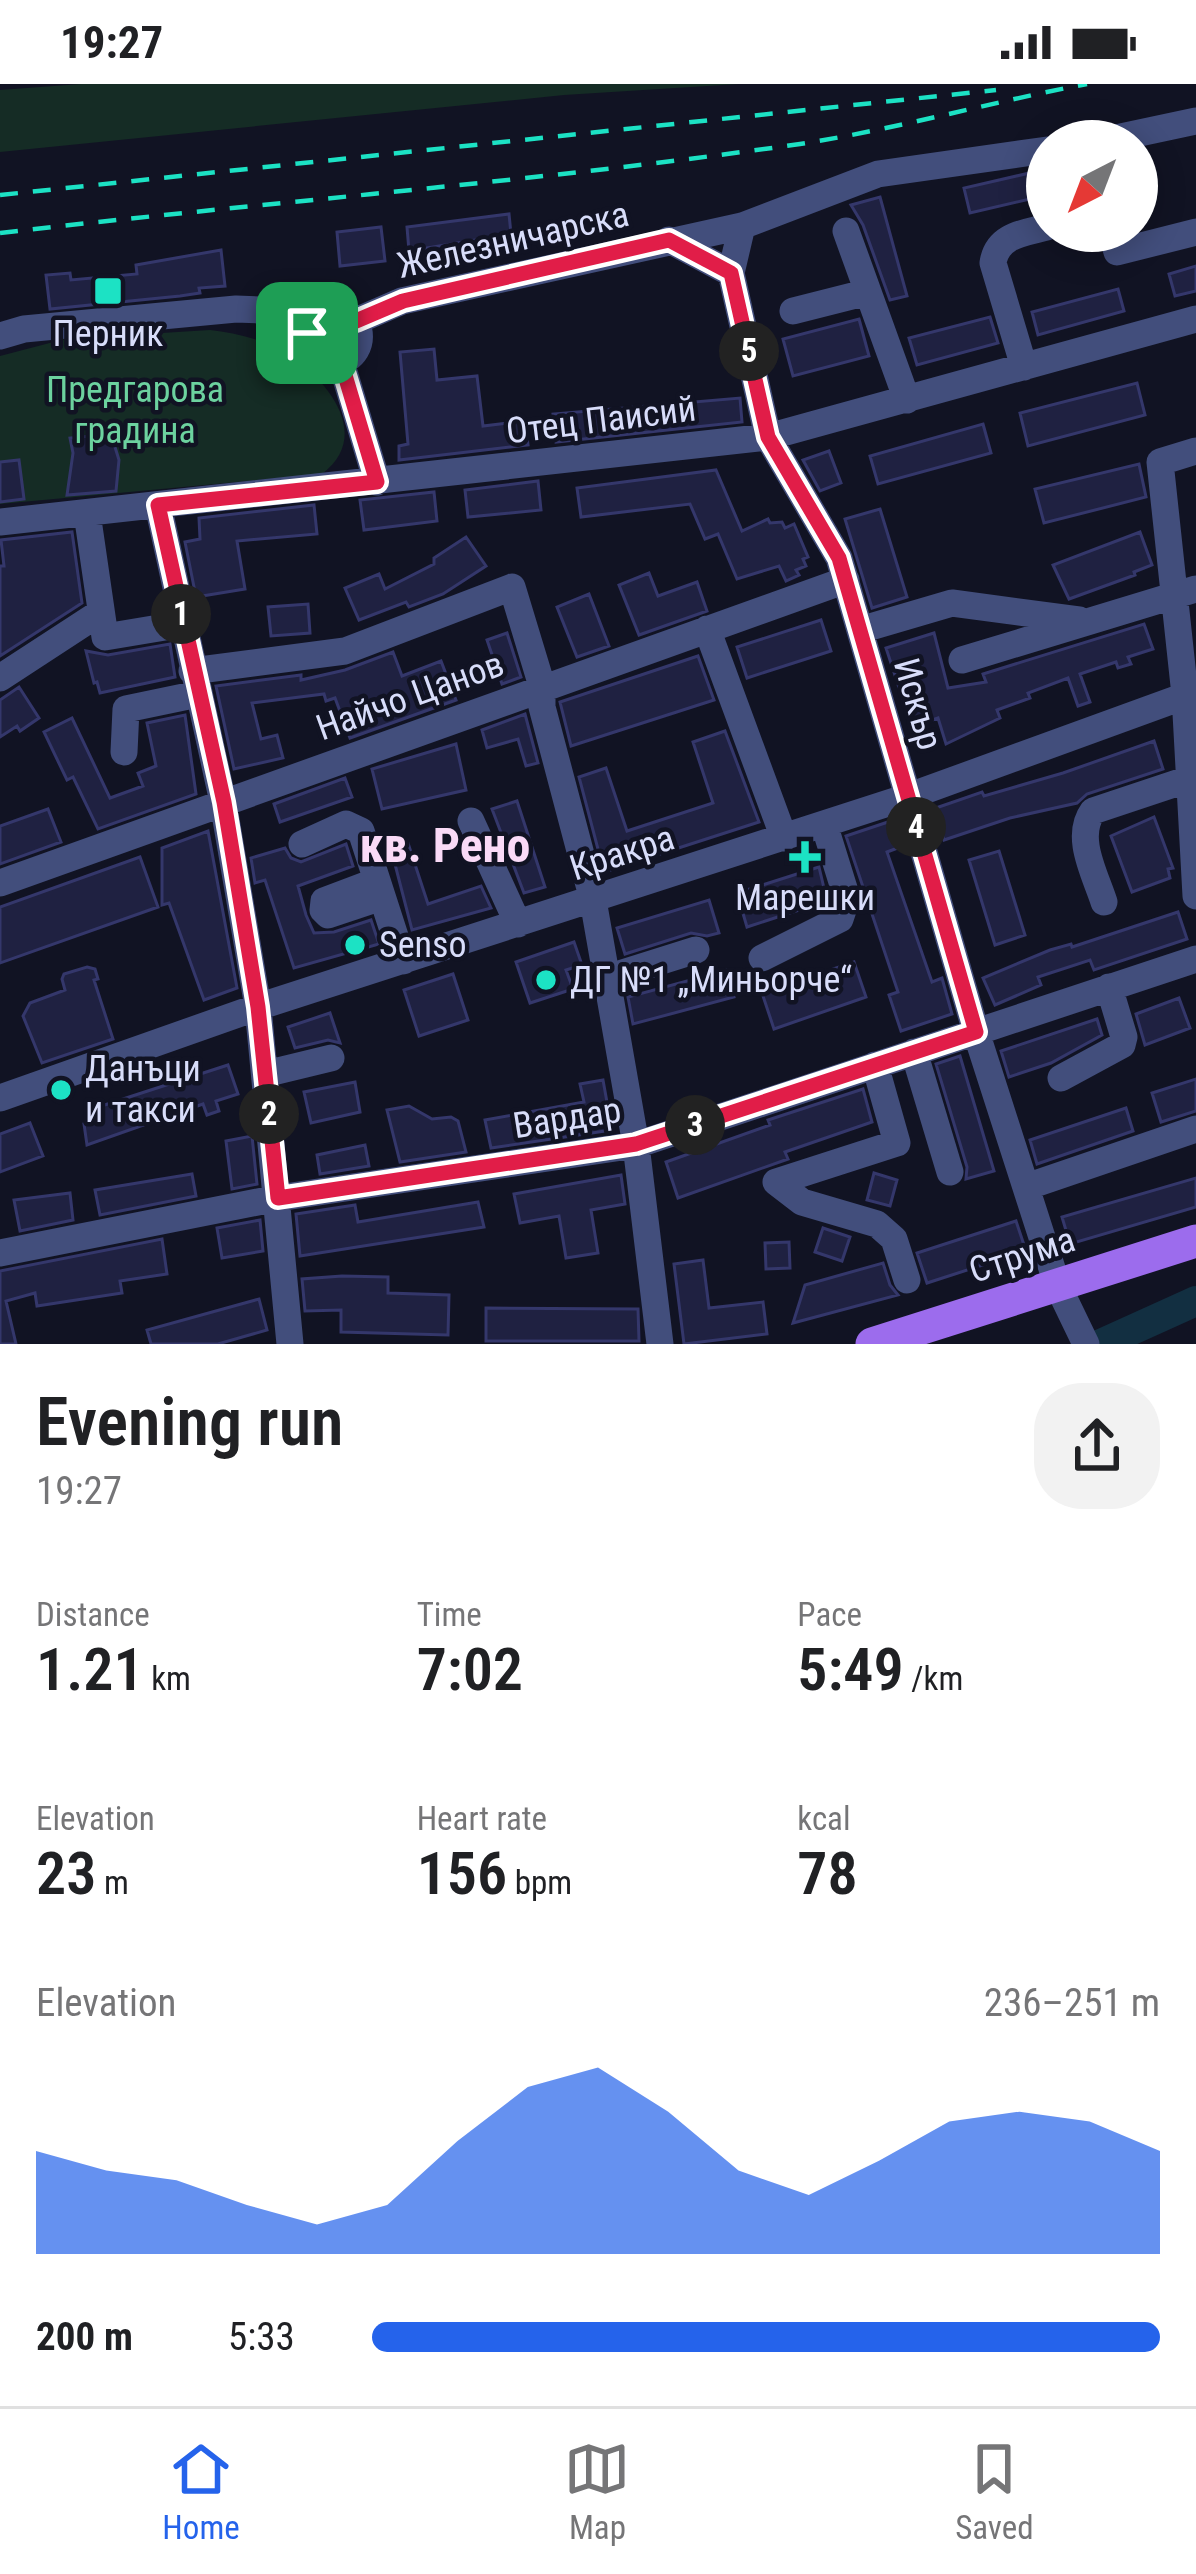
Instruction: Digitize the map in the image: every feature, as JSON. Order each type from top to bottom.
[{"type":"main road","name":"Струма","points":[[872,1344],[1196,1241]]},
{"type":"street","points":[[1158,129],[1196,121]]},
{"type":"street","name":"Железничарска","points":[[0,336],[24,329],[236,309],[261,310],[309,326],[318,314],[331,309],[356,321],[403,301],[742,226],[878,174],[1026,153]]},
{"type":"street","name":"Искър","points":[[742,226],[731,273],[768,437],[839,558],[976,1032],[1057,1284],[1086,1344]]},
{"type":"street","points":[[846,231],[907,400]]},
{"type":"street","points":[[1024,367],[993,263],[995,253],[1011,236],[1026,232]]},
{"type":"street","points":[[1158,241],[1196,232]]},
{"type":"street","points":[[669,240],[731,273]]},
{"type":"street","points":[[793,311],[868,292]]},
{"type":"street","name":"Отец Паисий","points":[[0,522],[768,437],[1196,319]]},
{"type":"street","points":[[309,326],[307,340],[314,354],[326,362],[341,362],[359,345],[356,321]]},
{"type":"street","points":[[341,362],[377,482]]},
{"type":"street","points":[[1196,451],[1160,462],[1185,592],[1196,896]]},
{"type":"street","points":[[158,505],[224,802],[258,1007],[290,1344]]},
{"type":"street","points":[[87,513],[105,637],[183,624]]},
{"type":"street","name":"Найчо Цанов","points":[[0,883],[846,580]]},
{"type":"street","points":[[124,752],[126,710],[195,683],[345,651],[512,587],[542,686],[542,707],[593,900],[636,1144],[660,1344]]},
{"type":"street","points":[[962,660],[1185,592]]},
{"type":"street","points":[[860,630],[952,603],[1090,622]]},
{"type":"street","points":[[0,678],[101,612]]},
{"type":"street","points":[[707,629],[784,838]]},
{"type":"street","name":"Кракра","points":[[0,1098],[258,1007],[784,838],[1190,693]]},
{"type":"street","points":[[1104,902],[1085,842],[1088,818],[1189,779]]},
{"type":"street","points":[[471,821],[518,924]]},
{"type":"street","points":[[302,844],[346,824],[361,831],[403,961]]},
{"type":"street","points":[[762,958],[840,920],[845,910],[847,898],[824,824]]},
{"type":"street","points":[[607,978],[696,950]]},
{"type":"street","name":"Вардар","points":[[0,1253],[278,1198],[636,1144],[1196,958]]},
{"type":"street","points":[[1061,1078],[1122,1045],[1124,1037],[1109,987]]},
{"type":"street","points":[[914,1052],[950,1172]]},
{"type":"street","points":[[265,1074],[331,1058]]},
{"type":"street","points":[[875,1065],[897,1143],[776,1182],[802,1202],[877,1224],[894,1239],[907,1280]]},
{"type":"street","points":[[1026,1187],[1196,1129]]},
{"type":"green space","points":[[81,84],[739,84],[564,95],[0,152],[0,90]]},
{"type":"green space","name":"Предгарова градина","points":[[210,330],[283,351],[332,396],[344,428],[343,444],[322,474],[0,504],[0,356],[65,339]]},
{"type":"building","points":[[1026,174],[1026,200],[970,213],[964,188]]},
{"type":"building","points":[[880,197],[907,296],[890,300],[851,205]]},
{"type":"building","points":[[509,214],[511,234],[409,251],[407,227]]},
{"type":"building","points":[[381,227],[385,261],[340,266],[337,232]]},
{"type":"building","name":"Перник","points":[[221,250],[225,286],[199,288],[200,293],[180,296],[50,309],[46,275],[70,273],[71,280],[137,274],[136,265]]},
{"type":"building","points":[[1196,266],[1196,291],[1175,296],[1169,274]]},
{"type":"building","points":[[1118,289],[1124,311],[1038,335],[1032,312]]},
{"type":"building","points":[[990,317],[998,343],[917,365],[909,338]]},
{"type":"building","points":[[859,319],[869,356],[793,376],[783,339]]},
{"type":"building","points":[[434,349],[437,380],[477,376],[483,426],[525,421],[528,445],[399,460],[399,446],[408,444],[400,352]]},
{"type":"building","points":[[1137,383],[1145,415],[1028,446],[1020,413]]},
{"type":"building","points":[[740,398],[742,422],[556,442],[553,414]]},
{"type":"building","points":[[983,424],[991,453],[878,484],[870,456]]},
{"type":"building","points":[[111,434],[119,460],[116,491],[67,495],[73,453],[70,438]]},
{"type":"building","points":[[829,451],[841,483],[820,491],[803,460]]},
{"type":"building","points":[[19,460],[24,499],[0,502],[0,462]]},
{"type":"building","points":[[1139,464],[1146,497],[1044,523],[1035,489]]},
{"type":"building","points":[[716,470],[742,531],[768,519],[782,522],[785,528],[794,524],[808,557],[803,559],[806,566],[796,570],[799,575],[786,581],[779,566],[737,579],[718,534],[705,539],[690,504],[581,517],[577,488]]},
{"type":"building","points":[[538,481],[541,510],[468,517],[465,490]]},
{"type":"building","points":[[434,492],[437,521],[364,530],[360,500]]},
{"type":"building","points":[[314,505],[317,534],[237,541],[245,589],[196,597],[185,542],[200,539],[199,518]]},
{"type":"building","points":[[880,509],[907,597],[872,608],[845,519]]},
{"type":"building","points":[[72,532],[82,603],[0,656],[1,540]]},
{"type":"building","points":[[1140,532],[1152,565],[1069,599],[1053,565]]},
{"type":"building","points":[[466,537],[486,566],[443,594],[359,620],[345,588],[379,574],[385,589],[434,564],[434,558]]},
{"type":"building","points":[[649,573],[658,596],[697,582],[707,611],[639,635],[619,585]]},
{"type":"building","points":[[589,594],[609,646],[577,657],[557,607]]},
{"type":"building","points":[[308,604],[310,633],[271,636],[268,607]]},
{"type":"building","points":[[821,620],[831,651],[747,678],[737,647]]},
{"type":"building","points":[[1144,624],[1153,649],[1128,657],[1131,664],[1118,668],[1116,662],[1080,674],[1090,702],[1078,706],[1068,678],[1028,693],[1030,698],[997,710],[1000,718],[946,744],[938,718],[912,727],[886,648],[934,633],[948,688],[986,682],[983,674]]},
{"type":"building","points":[[507,633],[521,677],[502,684],[487,640]]},
{"type":"building","points":[[170,644],[175,677],[100,693],[86,651],[108,655]]},
{"type":"building","points":[[393,652],[402,676],[441,661],[456,700],[350,738],[335,698],[326,701],[324,694],[252,703],[261,739],[277,735],[283,758],[234,769],[216,686],[301,675],[301,680]]},
{"type":"building","points":[[698,656],[714,700],[571,746],[560,702]]},
{"type":"building","points":[[19,687],[39,718],[0,737],[0,700]]},
{"type":"building","points":[[525,714],[538,763],[526,766],[518,739],[487,748],[482,730]]},
{"type":"building","points":[[185,715],[196,794],[98,829],[44,732],[72,718],[110,798],[143,786],[138,773],[156,766],[147,723]]},
{"type":"building","points":[[725,731],[759,822],[604,872],[579,777],[606,768],[627,831],[713,803],[693,742]]},
{"type":"building","points":[[1154,741],[1163,769],[1087,794],[1077,803],[944,840],[933,809],[1063,773]]},
{"type":"building","points":[[456,744],[466,790],[382,809],[372,769]]},
{"type":"building","points":[[345,778],[352,797],[280,822],[274,804]]},
{"type":"building","points":[[517,801],[545,887],[524,893],[492,809]]},
{"type":"building","points":[[48,809],[61,842],[0,864],[0,826]]},
{"type":"building","points":[[1154,817],[1173,868],[1168,869],[1170,878],[1132,892],[1111,836]]},
{"type":"building","points":[[894,820],[903,846],[887,852],[932,982],[942,978],[952,1014],[901,1031],[889,995],[898,992],[846,836]]},
{"type":"building","points":[[208,831],[237,988],[204,1000],[169,903],[162,905],[162,848]]},
{"type":"building","points":[[407,840],[428,904],[481,886],[491,908],[412,930],[390,845]]},
{"type":"building","points":[[346,844],[353,866],[298,886],[306,915],[314,933],[371,920],[379,944],[294,968],[265,880],[255,883],[251,858],[285,848],[301,862]]},
{"type":"building","points":[[999,851],[1025,935],[995,945],[969,860]]},
{"type":"building","points":[[140,857],[158,907],[0,963],[0,907]]},
{"type":"building","points":[[819,867],[827,901],[747,927],[737,893]]},
{"type":"building","points":[[709,900],[719,933],[691,933],[625,954],[617,928]]},
{"type":"building","points":[[1178,912],[1187,939],[1094,970],[1090,960],[1038,977],[1041,985],[995,1005],[983,978],[1050,950]]},
{"type":"building","name":"ДГ №1 „Миньорче“","points":[[574,942],[582,965],[566,970],[573,989],[530,1003],[516,962]]},
{"type":"building","points":[[854,962],[866,997],[774,1029],[762,993]]},
{"type":"building","points":[[95,969],[98,979],[94,980],[113,1039],[42,1063],[23,1016],[30,1003],[65,990],[64,974]]},
{"type":"building","points":[[727,970],[734,997],[633,1024],[628,997]]},
{"type":"building","points":[[453,974],[468,1020],[419,1036],[404,990]]},
{"type":"building","points":[[1179,998],[1190,1028],[1145,1045],[1136,1014]]},
{"type":"building","points":[[330,1013],[340,1043],[328,1040],[295,1048],[288,1027]]},
{"type":"building","points":[[1097,1019],[1102,1035],[1051,1063],[1009,1077],[1001,1051]]},
{"type":"building","points":[[960,1056],[994,1171],[966,1179],[967,1167],[936,1064]]},
{"type":"building","points":[[228,1065],[238,1094],[216,1101],[219,1111],[207,1115],[203,1104],[87,1145],[84,1124],[93,1122],[89,1110]]},
{"type":"building","points":[[1196,1079],[1196,1111],[1161,1122],[1152,1093]]},
{"type":"building","points":[[603,1080],[612,1130],[491,1148],[485,1120],[584,1102],[580,1084]]},
{"type":"building","points":[[355,1082],[360,1112],[311,1123],[304,1092]]},
{"type":"building","points":[[863,1089],[872,1122],[785,1152],[788,1159],[678,1198],[666,1162],[770,1125],[768,1120]]},
{"type":"building","points":[[409,1106],[432,1119],[458,1121],[466,1152],[400,1162],[387,1110]]},
{"type":"building","points":[[1126,1108],[1133,1131],[1037,1164],[1030,1140]]},
{"type":"building","points":[[30,1123],[43,1156],[0,1172],[0,1134]]},
{"type":"building","points":[[252,1136],[257,1184],[232,1189],[226,1141]]},
{"type":"building","points":[[365,1145],[369,1166],[320,1174],[317,1155]]},
{"type":"building","points":[[874,1173],[897,1180],[890,1206],[867,1200]]},
{"type":"building","points":[[192,1174],[196,1196],[100,1215],[95,1190]]},
{"type":"building","points":[[621,1175],[625,1204],[591,1210],[598,1253],[566,1258],[559,1216],[520,1223],[514,1194]]},
{"type":"building","points":[[1196,1178],[1196,1207],[1070,1244],[1062,1217]]},
{"type":"building","points":[[70,1193],[73,1220],[20,1231],[14,1200]]},
{"type":"building","points":[[478,1202],[484,1227],[300,1256],[296,1214],[355,1205],[358,1222]]},
{"type":"building","points":[[260,1220],[263,1251],[222,1258],[217,1228]]},
{"type":"building","points":[[1016,1221],[1026,1251],[927,1283],[917,1253]]},
{"type":"building","points":[[823,1228],[850,1237],[842,1261],[815,1252]]},
{"type":"building","points":[[162,1239],[167,1274],[120,1281],[122,1293],[37,1306],[35,1293],[6,1301],[16,1344],[0,1344],[0,1271]]},
{"type":"building","points":[[789,1242],[790,1268],[766,1269],[765,1243]]},
{"type":"building","points":[[703,1260],[709,1308],[763,1302],[767,1334],[684,1344],[674,1264]]},
{"type":"building","points":[[883,1263],[898,1295],[793,1323],[805,1285]]},
{"type":"building","points":[[388,1277],[388,1293],[449,1295],[448,1335],[341,1332],[341,1310],[305,1311],[302,1279]]},
{"type":"building","points":[[259,1299],[267,1330],[218,1344],[151,1344],[147,1330]]},
{"type":"building","points":[[486,1308],[638,1309],[639,1341],[486,1341]]},
{"type":"waterway","name":"Струма","points":[[1101,1344],[1196,1301]]},
{"type":"railway","points":[[0,233],[601,170],[800,144],[1087,84]]},
{"type":"railway","points":[[0,195],[996,90]]},
{"type":"place","name":"Перник","points":[[108,291]]},
{"type":"place","name":"Марешки","points":[[805,857]]},
{"type":"place","name":"Senso","points":[[355,945]]},
{"type":"place","name":"ДГ №1 „Миньорче“","points":[[546,980]]},
{"type":"place","name":"Данъци и такси","points":[[61,1090]]},
{"type":"district","name":"кв. Рено","points":[[445,845]]},
{"type":"route","points":[[669,240],[731,273],[768,437],[839,558],[976,1032],[636,1144],[278,1198],[258,1007],[224,802],[158,505],[377,482],[341,362],[319,359],[309,347],[307,333],[318,314],[331,309],[356,321],[403,301],[669,240]]}]
